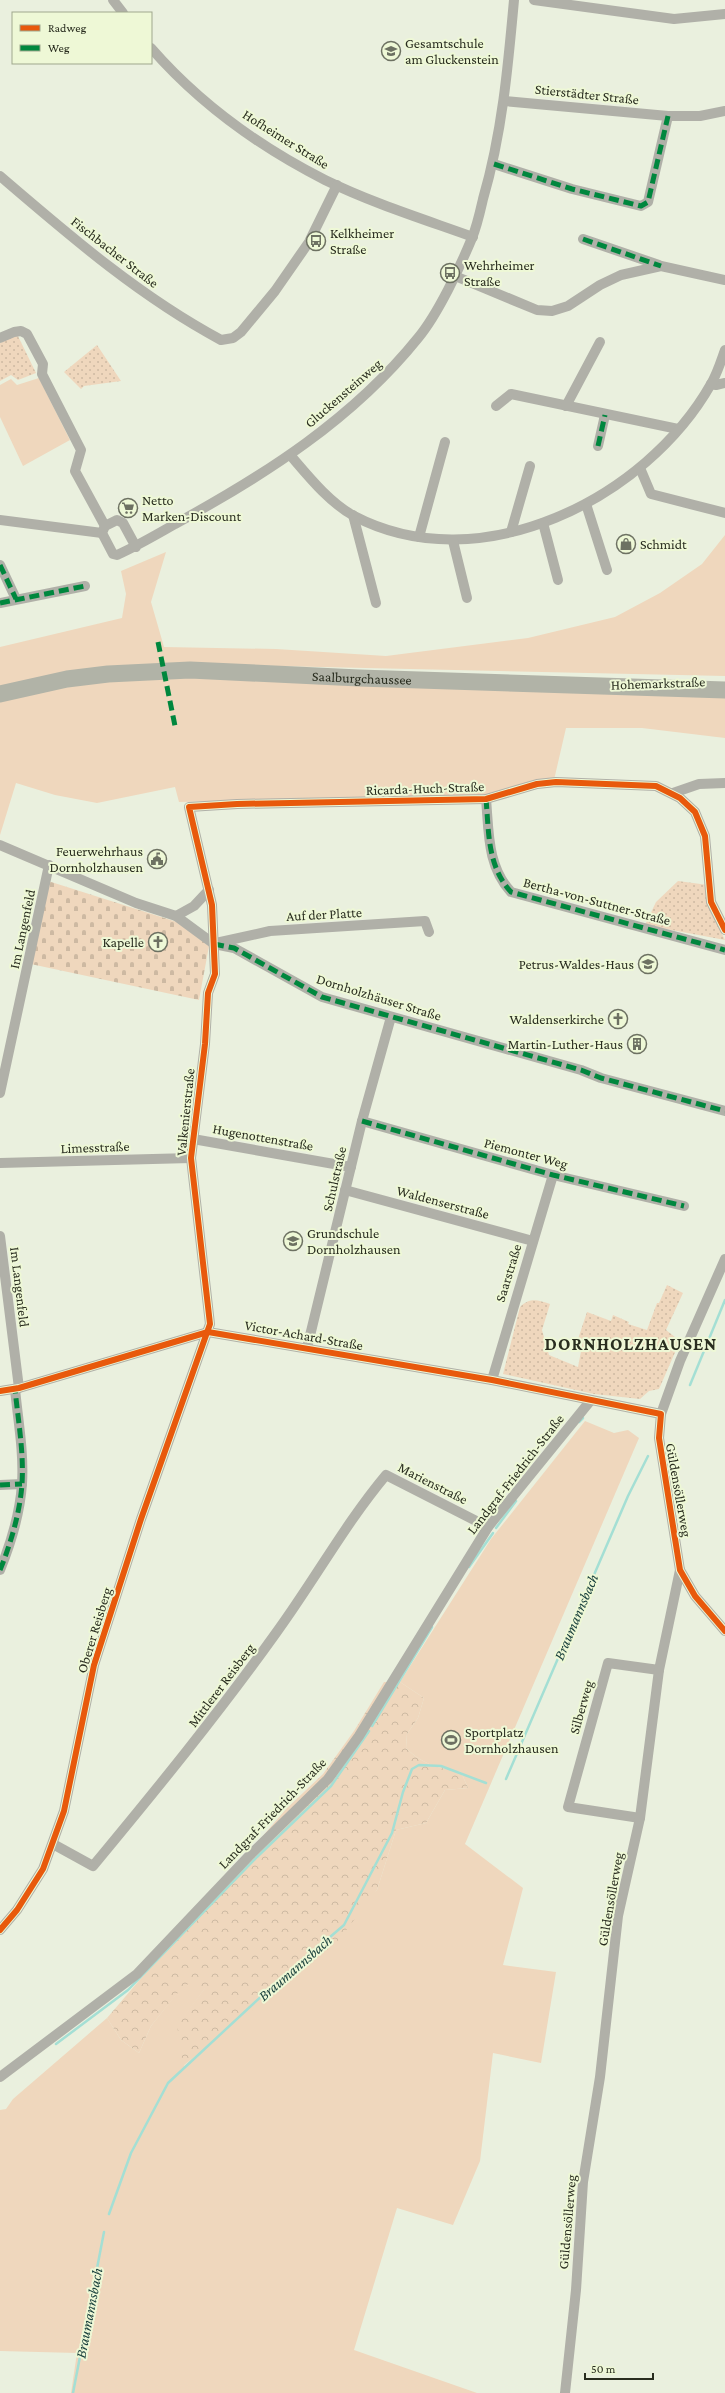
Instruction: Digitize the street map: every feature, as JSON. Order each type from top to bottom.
[{"type":"main road","name":"Saalburgchaussee","points":[[0,694],[67,679],[190,670],[359,678],[725,690]]},
{"type":"main road","name":"Hohemarkstraße","points":[[591,685],[649,680],[725,681]]},
{"type":"street","points":[[113,0],[122,12]]},
{"type":"street","name":"Gluckensteinweg","points":[[103,530],[113,554],[117,556],[221,500],[290,456],[382,381],[420,336],[455,276],[473,236],[494,164],[504,101],[514,0]]},
{"type":"street","points":[[534,0],[674,20],[725,14]]},
{"type":"street","name":"Hofheimer Straße","points":[[152,49],[187,85],[253,137],[287,160],[337,185],[473,236]]},
{"type":"street","name":"Stierstädter Straße","points":[[504,101],[668,116],[700,116],[725,111]]},
{"type":"street","points":[[494,164],[572,189],[641,206],[648,202],[668,116]]},
{"type":"street","name":"Fischbacher Straße","points":[[0,176],[109,268],[163,306],[221,340],[233,338],[241,332],[275,291],[309,242],[337,185]]},
{"type":"street","points":[[583,239],[661,266],[725,280]]},
{"type":"street","points":[[455,276],[537,310],[552,312],[568,306],[600,285],[621,275],[661,266]]},
{"type":"street","points":[[0,338],[14,332],[21,331],[28,334],[43,364],[42,374],[81,450],[75,471],[103,530]]},
{"type":"street","points":[[566,406],[600,342]]},
{"type":"street","points":[[290,456],[331,499],[353,515],[377,526],[419,537],[453,541],[511,532],[543,523],[586,504],[640,468],[678,429],[711,384],[725,350]]},
{"type":"street","points":[[711,384],[716,385],[725,383]]},
{"type":"street","points":[[496,406],[511,394],[605,415],[678,429]]},
{"type":"street","points":[[598,446],[605,415]]},
{"type":"street","points":[[419,537],[446,442]]},
{"type":"street","points":[[511,532],[530,466]]},
{"type":"street","points":[[640,468],[651,494],[725,513]]},
{"type":"street","points":[[586,504],[606,570]]},
{"type":"street","points":[[353,515],[376,603]]},
{"type":"street","points":[[0,520],[103,530],[117,520],[123,523],[136,547]]},
{"type":"street","points":[[543,523],[558,580]]},
{"type":"street","points":[[453,541],[467,598]]},
{"type":"street","points":[[0,565],[16,599]]},
{"type":"street","points":[[0,602],[85,586]]},
{"type":"street","name":"Ricarda-Huch-Straße","points":[[189,807],[237,804],[486,799],[537,784],[556,782],[656,786],[673,793],[695,812],[705,836],[711,902],[725,930]]},
{"type":"street","points":[[673,793],[699,784],[725,783]]},
{"type":"street","name":"Bertha-von-Suttner-Straße","points":[[486,799],[490,850],[498,873],[511,892],[725,950]]},
{"type":"street","name":"Valkenierstraße","points":[[189,807],[212,905],[214,944],[215,974],[208,993],[205,1044],[191,1158],[210,1324],[208,1332]]},
{"type":"street","name":"Dornholzhäuser Straße","points":[[0,845],[50,865],[136,903],[176,916],[214,944],[234,948],[322,997],[725,1111]]},
{"type":"street","name":"Im Langenfeld","points":[[0,1093],[50,865]]},
{"type":"street","points":[[176,916],[194,906],[209,890]]},
{"type":"street","name":"Auf der Platte","points":[[214,944],[270,931],[425,922],[429,932]]},
{"type":"street","name":"Schulstraße","points":[[307,1348],[362,1121],[391,1017]]},
{"type":"street","name":"Piemonter Weg","points":[[362,1121],[552,1175],[684,1206]]},
{"type":"street","name":"Hugenottenstraße","points":[[193,1139],[351,1167]]},
{"type":"street","name":"Limesstraße","points":[[0,1163],[191,1158]]},
{"type":"street","name":"Saarstraße","points":[[492,1380],[552,1175]]},
{"type":"street","name":"Waldenserstraße","points":[[346,1190],[532,1241]]},
{"type":"street","name":"Im Langenfeld","points":[[0,1236],[17,1388],[22,1484],[13,1531],[0,1570]]},
{"type":"street","name":"Güldensöllerweg","points":[[565,2393],[576,2290],[583,2182],[600,2077],[618,1916],[640,1818],[660,1670],[680,1570],[658,1438],[661,1414],[677,1368],[725,1259]]},
{"type":"street","name":"Victor-Achard-Straße","points":[[0,1391],[17,1388],[208,1332],[492,1380],[661,1414]]},
{"type":"street","name":"Oberer Reisberg","points":[[0,1930],[17,1910],[43,1869],[53,1844],[64,1811],[72,1778],[94,1665],[141,1519],[208,1332]]},
{"type":"street","name":"Landgraf-Friedrich-Straße","points":[[0,2078],[138,1974],[249,1856],[328,1779],[359,1736],[488,1526],[591,1400]]},
{"type":"street","name":"Mittlerer Reisberg","points":[[53,1844],[93,1866],[222,1708],[298,1603],[363,1503],[386,1475]]},
{"type":"street","name":"Marienstraße","points":[[386,1475],[488,1526]]},
{"type":"street","points":[[0,1485],[22,1484]]},
{"type":"street","points":[[680,1570],[695,1596],[725,1631]]},
{"type":"street","name":"Silberweg","points":[[640,1818],[568,1807],[608,1663],[660,1670]]},
{"type":"green space","points":[[17,334],[36,373],[18,380],[11,375],[0,381],[0,343]]},
{"type":"green space","points":[[97,345],[121,381],[84,386],[81,389],[64,372]]},
{"type":"green space","points":[[39,378],[70,440],[23,466],[0,417],[0,385],[11,379],[17,385]]},
{"type":"green space","points":[[725,535],[725,676],[190,664],[0,688],[0,647],[122,618],[126,594],[121,571],[166,552],[151,602],[164,647],[276,649],[386,656],[528,638],[615,617],[660,593],[702,564]]},
{"type":"green space","points":[[191,677],[725,696],[725,738],[642,728],[566,728],[554,780],[486,795],[179,802],[175,787],[97,803],[55,795],[16,783],[0,835],[0,701],[47,690],[94,683]]},
{"type":"green space","points":[[45,880],[177,922],[209,946],[199,1000],[26,963]]},
{"type":"green space","points":[[678,881],[708,885],[708,906],[725,940],[645,925],[656,902]]},
{"type":"green space","points":[[667,1285],[683,1293],[666,1330],[680,1341],[659,1389],[649,1391],[640,1399],[594,1394],[503,1374],[520,1307],[527,1302],[534,1300],[550,1304],[542,1330],[549,1355],[578,1367],[583,1341],[578,1339],[587,1312],[611,1321],[613,1315],[629,1322],[628,1324],[647,1330],[657,1303],[659,1303]]},
{"type":"green space","points":[[585,1421],[614,1433],[628,1430],[639,1438],[465,1844],[523,1888],[503,1965],[556,1972],[541,2063],[493,2053],[480,2161],[453,2225],[397,2208],[354,2350],[477,2393],[71,2393],[77,2353],[0,2351],[0,2110],[6,2109],[13,2099],[107,2018],[121,2040],[139,2053],[151,2026],[185,1983],[206,1987],[178,2025],[184,2066],[377,1890],[396,1830],[426,1823],[445,1790],[468,1788],[461,1772],[425,1762],[412,1754],[406,1748],[407,1734],[418,1718],[424,1698],[400,1682],[491,1539]]},
{"type":"green space","points":[[384,1682],[400,1682],[424,1698],[418,1718],[407,1734],[406,1748],[412,1754],[425,1762],[461,1772],[468,1788],[445,1790],[426,1823],[396,1830],[377,1890],[337,1942],[183,2066],[177,2025],[205,1988],[185,1984],[151,2026],[139,2053],[121,2040],[107,2018],[286,1809],[323,1774],[354,1731]]},
{"type":"waterway","name":"Braumannsbach","points":[[690,1385],[725,1300]]},
{"type":"waterway","points":[[579,1422],[583,1418]]},
{"type":"waterway","name":"Braumannsbach","points":[[506,1779],[628,1496],[648,1456]]},
{"type":"waterway","points":[[496,1528],[516,1501]]},
{"type":"waterway","points":[[469,1567],[493,1533]]},
{"type":"waterway","points":[[372,1726],[432,1627]]},
{"type":"waterway","points":[[56,2044],[128,1990],[257,1857],[331,1786],[369,1731]]},
{"type":"waterway","name":"Braumannsbach","points":[[109,2214],[131,2153],[168,2083],[266,1992],[344,1925],[392,1833],[403,1792],[412,1769],[419,1765],[441,1766],[486,1783]]},
{"type":"waterway","name":"Braumannsbach","points":[[73,2393],[104,2232]]},
{"type":"marked path","points":[[494,164],[572,189],[641,206],[648,202],[668,116]]},
{"type":"marked path","points":[[583,239],[661,266]]},
{"type":"marked path","points":[[598,446],[605,415]]},
{"type":"marked path","points":[[0,565],[16,599]]},
{"type":"marked path","points":[[0,603],[85,586]]},
{"type":"marked path","points":[[158,642],[175,726]]},
{"type":"marked path","points":[[486,799],[489,836],[493,860],[503,882],[511,892],[725,950]]},
{"type":"marked path","points":[[214,944],[234,948],[322,997],[581,1070],[601,1078],[725,1111]]},
{"type":"marked path","points":[[362,1121],[553,1175],[684,1206]]},
{"type":"marked path","points":[[0,1570],[14,1527],[22,1484],[21,1448],[15,1389]]},
{"type":"marked path","points":[[0,1485],[22,1484]]},
{"type":"cycle path","points":[[0,1930],[17,1910],[43,1869],[64,1811],[94,1665],[141,1519],[210,1324],[191,1158],[205,1044],[208,993],[215,974],[212,905],[189,807],[237,804],[486,799],[537,784],[556,782],[656,786],[680,798],[695,812],[705,836],[711,902],[725,930]]},
{"type":"cycle path","points":[[0,1391],[19,1388],[208,1332],[492,1380],[661,1414],[659,1438],[680,1570],[695,1596],[725,1631]]},
{"type":"place","name":"Gesamtschule am Gluckenstein","points":[[391,51]]},
{"type":"place","name":"Kelkheimer Straße","points":[[316,241]]},
{"type":"place","name":"Wehrheimer Straße","points":[[450,273]]},
{"type":"place","name":"Netto Marken-Discount","points":[[128,508]]},
{"type":"place","name":"Schmidt","points":[[626,544]]},
{"type":"place","name":"Feuerwehrhaus Dornholzhausen","points":[[157,859]]},
{"type":"place","name":"Kapelle","points":[[158,942]]},
{"type":"place","name":"Petrus-Waldes-Haus","points":[[648,964]]},
{"type":"place","name":"Waldenserkirche","points":[[618,1019]]},
{"type":"place","name":"Martin-Luther-Haus","points":[[637,1044]]},
{"type":"place","name":"Grundschule Dornholzhausen","points":[[293,1241]]},
{"type":"place","name":"Sportplatz Dornholzhausen","points":[[451,1740]]},
{"type":"district","name":"DORNHOLZHAUSEN","points":[[631,1344]]}]
